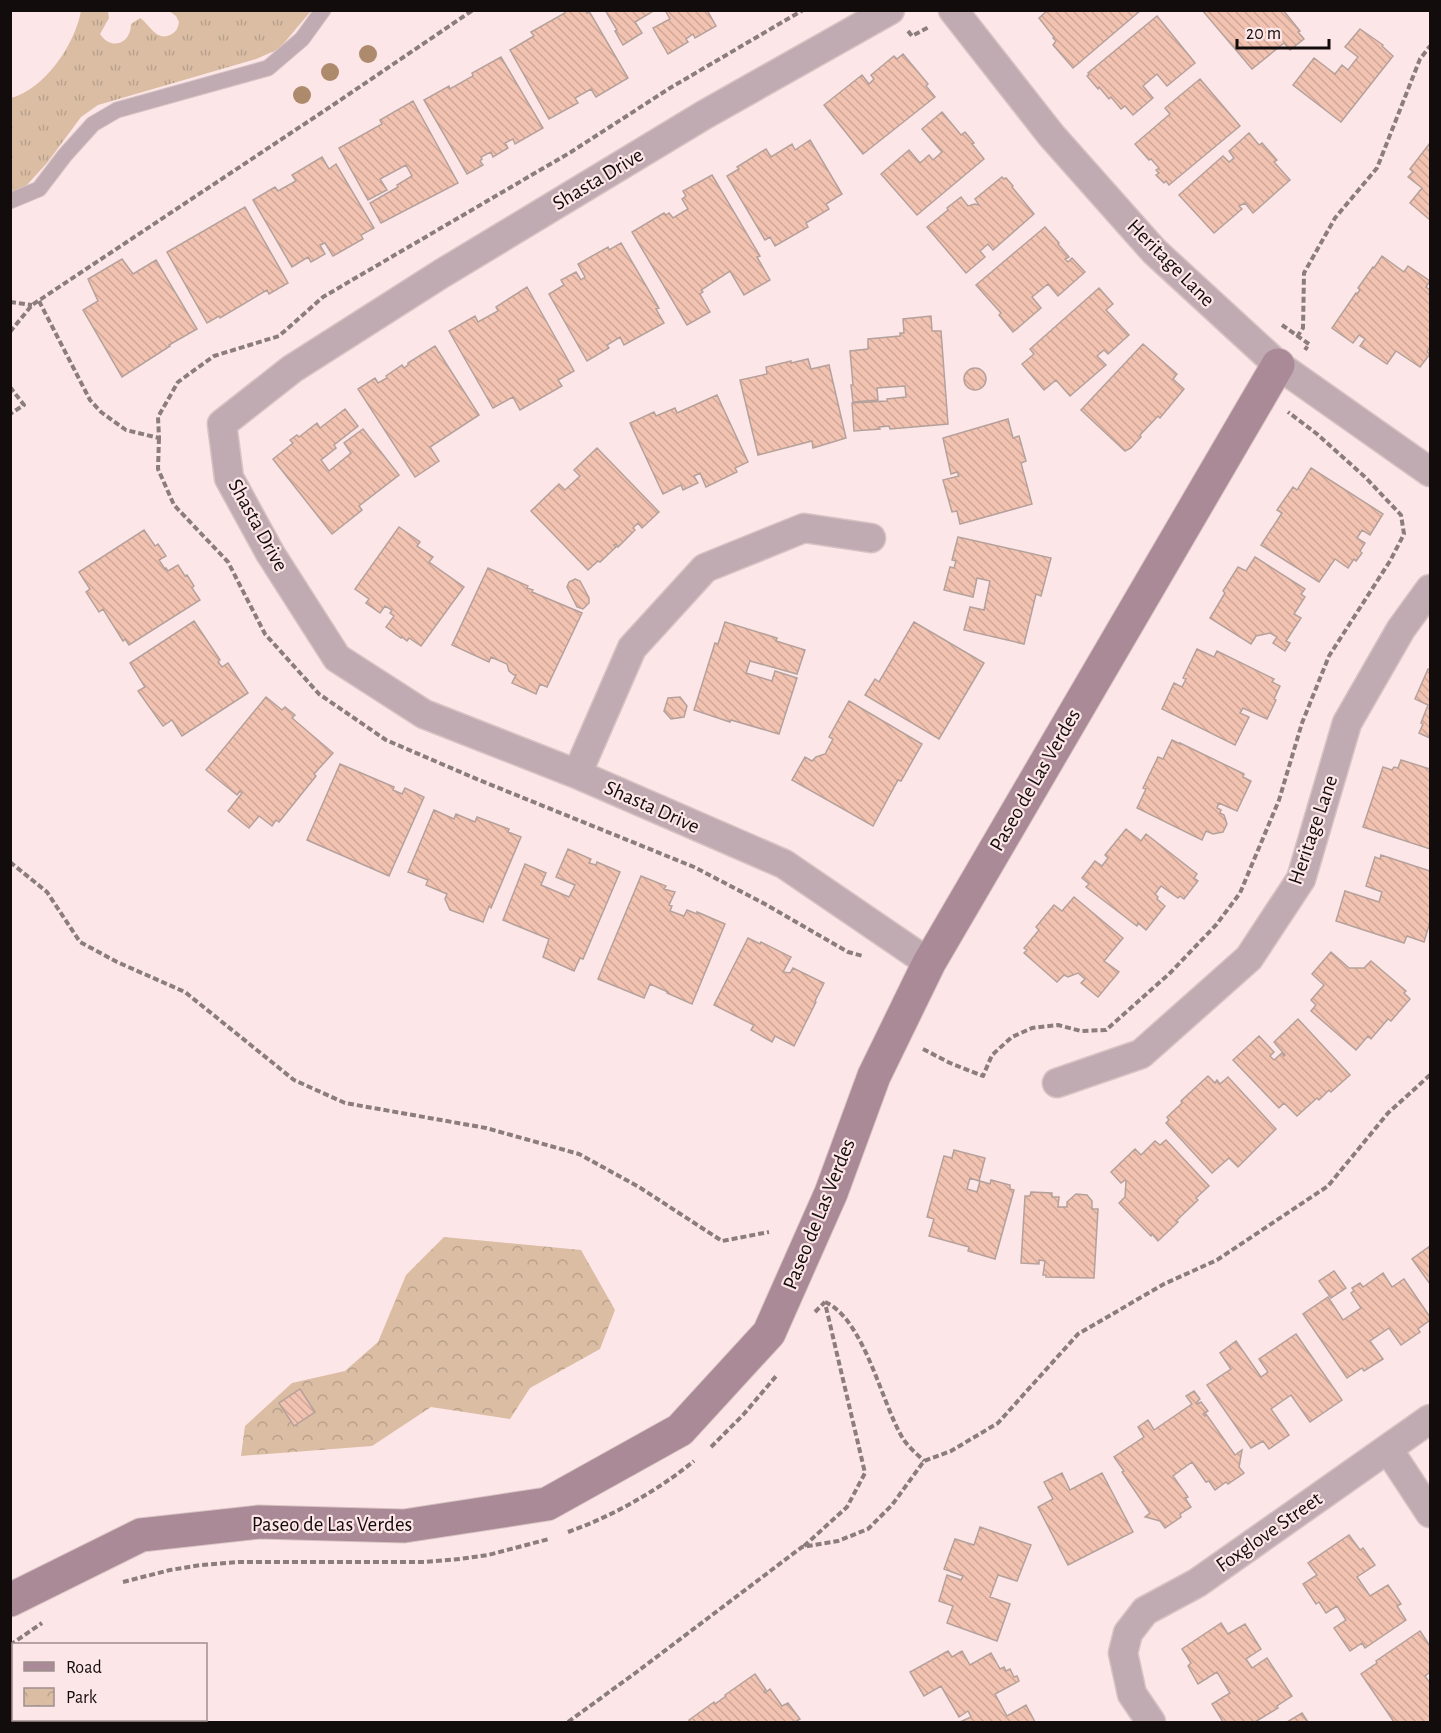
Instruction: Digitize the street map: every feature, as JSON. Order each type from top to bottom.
[{"type":"street","name":"Shasta Drive","points":[[890,10],[705,115],[441,274],[292,369],[222,424],[230,478],[270,553],[338,658],[424,714],[577,774],[784,864],[929,963]]},
{"type":"street","name":"Heritage Lane","points":[[953,10],[1051,135],[1154,251],[1252,341],[1277,377],[1431,472]]},
{"type":"street","name":"Paseo de Las Verdes","points":[[10,1600],[141,1535],[259,1522],[404,1526],[547,1504],[680,1430],[769,1333],[831,1193],[874,1076],[929,963],[1277,377]]},
{"type":"street","points":[[577,774],[632,648],[705,568],[804,528],[871,538]]},
{"type":"street","name":"Heritage Lane","points":[[1057,1083],[1140,1054],[1249,958],[1301,879],[1347,723],[1401,629],[1431,589]]},
{"type":"street","name":"Foxglove Street","points":[[1151,1722],[1132,1694],[1123,1653],[1128,1633],[1145,1611],[1197,1582],[1431,1419]]},
{"type":"street","points":[[1388,1449],[1431,1513]]},
{"type":"lane","points":[[10,201],[39,189],[93,124],[117,110],[268,68],[302,39],[323,10]]},
{"type":"path","points":[[10,332],[32,305],[472,10]]},
{"type":"path","points":[[39,301],[90,400],[101,412],[126,430],[159,438],[158,417],[178,382],[214,356],[279,336],[323,297],[571,152],[670,88],[803,10]]},
{"type":"path","points":[[1277,377],[1303,328],[1304,273],[1335,218],[1377,168],[1420,59],[1431,46]]},
{"type":"path","points":[[10,302],[32,305]]},
{"type":"path","points":[[1252,341],[1268,316],[1309,344],[1277,377]]},
{"type":"path","points":[[916,1045],[950,1064],[983,1076],[992,1055],[1012,1037],[1032,1028],[1058,1025],[1081,1031],[1106,1030],[1169,974],[1216,925],[1240,893],[1279,800],[1302,723],[1329,656],[1390,561],[1404,534],[1401,515],[1366,478],[1317,434],[1277,377]]},
{"type":"path","points":[[10,387],[24,405],[10,414]]},
{"type":"path","points":[[10,862],[46,892],[80,942],[117,962],[185,992],[294,1080],[345,1103],[486,1128],[579,1154],[639,1187],[722,1240],[769,1232]]},
{"type":"path","points":[[802,1547],[838,1541],[868,1529],[892,1505],[924,1461],[951,1451],[998,1423],[1078,1334],[1164,1284],[1217,1260],[1328,1186],[1388,1113],[1431,1075]]},
{"type":"path","points":[[789,1288],[836,1307],[855,1333],[903,1438],[924,1461]]},
{"type":"path","points":[[568,1722],[802,1547],[847,1507],[865,1473],[825,1302]]},
{"type":"green space","points":[[81,11],[108,11],[109,18],[100,34],[104,39],[115,44],[128,36],[131,24],[140,18],[157,34],[166,36],[172,34],[179,22],[176,16],[169,11],[311,11],[279,49],[256,59],[98,105],[81,117],[47,163],[26,186],[11,194],[11,98],[24,93],[47,75],[65,51],[78,24]]},
{"type":"green space","points":[[444,1237],[581,1250],[615,1310],[600,1349],[530,1388],[510,1419],[431,1407],[372,1446],[241,1456],[245,1426],[292,1383],[345,1371],[378,1342],[406,1275]]},
{"type":"building","points":[[564,10],[585,10],[587,13],[589,11],[628,78],[596,97],[591,89],[575,98],[578,103],[549,119],[510,50],[534,36],[531,32],[565,13]]},
{"type":"building","points":[[605,10],[655,10],[635,22],[642,33],[623,45]]},
{"type":"building","points":[[665,10],[707,10],[716,26],[695,38],[693,34],[686,39],[688,42],[668,54],[653,28],[670,19]]},
{"type":"building","points":[[1048,10],[1141,10],[1073,68],[1053,45],[1056,41],[1054,37],[1039,18]]},
{"type":"building","points":[[1202,10],[1283,10],[1304,39],[1290,50],[1284,43],[1252,69]]},
{"type":"building","points":[[1157,16],[1195,63],[1167,86],[1157,74],[1143,86],[1153,98],[1133,115],[1125,106],[1121,109],[1111,97],[1109,99],[1087,76]]},
{"type":"building","points":[[1360,29],[1383,45],[1393,56],[1341,122],[1293,85],[1314,58],[1335,74],[1342,65],[1348,70],[1358,57],[1345,47]]},
{"type":"building","points":[[903,54],[928,84],[926,86],[935,97],[863,154],[824,105],[862,75],[869,84],[874,79],[871,75],[894,56],[897,59]]},
{"type":"building","points":[[501,57],[543,128],[515,144],[513,139],[505,143],[508,148],[493,157],[491,152],[481,157],[480,161],[483,165],[467,174],[424,100],[449,86],[450,89],[473,76],[472,73]]},
{"type":"building","points":[[1200,79],[1240,126],[1169,185],[1156,175],[1159,173],[1156,170],[1159,168],[1135,144],[1170,114],[1165,108]]},
{"type":"building","points":[[413,101],[458,183],[381,223],[370,203],[412,176],[406,165],[380,179],[387,190],[368,200],[339,148],[382,124],[380,120]]},
{"type":"building","points":[[942,112],[961,135],[965,132],[984,159],[917,215],[881,174],[909,150],[920,163],[929,155],[933,160],[942,152],[922,129]]},
{"type":"building","points":[[1249,133],[1259,145],[1262,143],[1277,160],[1274,162],[1290,180],[1253,213],[1245,203],[1239,206],[1242,209],[1214,233],[1179,195],[1223,156],[1229,162],[1234,158],[1229,151]]},
{"type":"building","points":[[810,140],[842,194],[826,204],[829,209],[806,223],[808,227],[775,246],[770,237],[765,240],[727,176],[766,149],[771,157],[792,144],[795,150]]},
{"type":"building","points":[[1430,143],[1430,220],[1410,203],[1422,188],[1408,177],[1413,172],[1410,169]]},
{"type":"building","points":[[322,157],[329,169],[336,164],[374,228],[361,235],[363,239],[333,256],[325,243],[320,245],[325,254],[311,262],[308,257],[292,267],[253,200],[275,187],[278,191],[296,181],[292,175]]},
{"type":"building","points":[[712,175],[760,256],[757,257],[770,280],[744,295],[730,271],[701,290],[703,292],[700,294],[710,312],[687,325],[632,232],[664,213],[666,215],[669,213],[673,218],[688,209],[682,199],[686,196],[683,191]]},
{"type":"building","points":[[1002,177],[1013,186],[1034,214],[993,250],[988,244],[980,251],[985,257],[966,273],[927,227],[961,197],[968,206],[979,205],[975,199]]},
{"type":"building","points":[[245,207],[288,283],[269,294],[267,290],[220,318],[219,316],[207,323],[167,252]]},
{"type":"building","points":[[1045,227],[1069,257],[1065,259],[1068,262],[1072,258],[1085,272],[1058,296],[1048,284],[1032,297],[1041,308],[1013,332],[999,315],[1001,313],[976,285]]},
{"type":"building","points":[[621,243],[659,308],[656,309],[664,323],[624,345],[620,337],[607,345],[609,348],[587,361],[549,294],[564,285],[561,280],[576,272],[581,280],[585,277],[578,264],[608,247],[609,250]]},
{"type":"building","points":[[1382,256],[1404,272],[1408,266],[1430,281],[1426,287],[1430,290],[1430,347],[1427,352],[1430,354],[1420,367],[1396,351],[1387,364],[1360,346],[1365,339],[1359,335],[1353,343],[1332,328]]},
{"type":"building","points":[[122,259],[133,274],[156,260],[197,329],[122,377],[83,310],[98,301],[88,279]]},
{"type":"building","points":[[527,287],[574,371],[558,380],[562,386],[520,410],[513,397],[493,408],[449,331],[475,316],[478,322],[498,311],[496,307]]},
{"type":"building","points":[[1099,288],[1113,304],[1106,310],[1129,335],[1108,354],[1104,350],[1097,356],[1106,365],[1070,396],[1056,380],[1044,390],[1022,364],[1034,354],[1030,349]]},
{"type":"building","points":[[931,316],[932,331],[941,331],[948,424],[890,429],[889,426],[854,431],[852,403],[887,401],[887,399],[906,397],[905,386],[877,388],[878,400],[853,402],[850,351],[868,349],[868,339],[900,336],[900,333],[904,333],[903,319]]},
{"type":"building","points":[[1143,344],[1177,374],[1173,379],[1184,389],[1160,418],[1158,416],[1131,448],[1125,451],[1081,410]]},
{"type":"building","points":[[435,346],[479,415],[430,447],[439,461],[415,477],[358,389],[375,378],[378,383],[387,378],[386,376],[402,365],[404,368]]},
{"type":"building","points":[[808,359],[811,369],[829,365],[846,438],[813,448],[812,441],[758,455],[740,380],[767,374],[766,367]]},
{"type":"building","points":[[975,368],[983,371],[986,379],[983,387],[975,390],[967,387],[964,379],[967,371]]},
{"type":"building","points":[[717,395],[748,462],[735,468],[737,472],[706,487],[700,473],[694,476],[698,483],[683,490],[681,485],[663,494],[630,423],[654,412],[656,416],[675,408],[677,413]]},
{"type":"building","points":[[345,409],[358,426],[334,445],[336,448],[321,460],[329,471],[351,453],[344,443],[363,429],[399,475],[359,506],[362,510],[332,534],[273,459],[293,443],[290,440],[297,435],[299,437],[317,423],[320,428]]},
{"type":"building","points":[[1008,419],[1013,438],[1019,436],[1026,461],[1021,463],[1032,504],[960,524],[957,511],[952,512],[943,480],[959,476],[957,472],[951,474],[943,438]]},
{"type":"building","points":[[597,448],[659,512],[642,528],[638,523],[633,528],[635,530],[618,547],[614,545],[616,547],[588,570],[531,511],[559,484],[565,490],[580,476],[574,470]]},
{"type":"building","points":[[1311,468],[1383,514],[1370,535],[1362,530],[1357,538],[1365,543],[1356,561],[1354,559],[1348,568],[1335,559],[1319,582],[1261,545],[1282,513],[1277,510],[1293,487],[1297,490]]},
{"type":"building","points":[[399,527],[420,542],[417,546],[433,557],[429,562],[464,587],[421,646],[409,638],[407,641],[401,638],[386,627],[394,616],[390,613],[392,610],[385,606],[380,613],[366,603],[369,599],[355,589]]},
{"type":"building","points":[[144,530],[155,546],[158,544],[166,556],[159,560],[165,569],[168,571],[178,565],[194,586],[192,588],[200,600],[129,645],[125,639],[123,641],[103,609],[99,612],[86,592],[90,589],[79,572]]},
{"type":"building","points":[[958,537],[1051,558],[1041,596],[1036,594],[1024,644],[964,630],[970,607],[984,610],[990,581],[977,578],[973,597],[944,590],[950,567],[954,568],[956,561],[952,560]]},
{"type":"building","points":[[1255,557],[1305,589],[1301,594],[1305,597],[1294,614],[1301,618],[1286,641],[1290,643],[1285,651],[1273,643],[1277,637],[1270,633],[1256,636],[1251,644],[1210,618],[1238,567],[1246,571]]},
{"type":"building","points":[[488,568],[528,586],[527,588],[533,590],[532,592],[582,613],[547,687],[540,684],[536,694],[512,683],[516,675],[509,671],[507,664],[491,657],[489,662],[452,645]]},
{"type":"building","points":[[575,579],[580,581],[589,598],[589,603],[583,609],[577,607],[567,587],[569,582]]},
{"type":"building","points":[[194,621],[220,660],[218,662],[222,667],[228,663],[248,693],[182,736],[172,720],[163,726],[138,691],[145,687],[130,663]]},
{"type":"building","points":[[725,622],[777,638],[776,641],[805,650],[797,674],[750,661],[746,673],[772,681],[775,671],[797,678],[779,734],[694,710],[715,643],[718,644]]},
{"type":"building","points":[[914,622],[984,663],[939,739],[865,695],[875,679],[879,682]]},
{"type":"building","points":[[1197,649],[1214,657],[1217,651],[1274,679],[1272,682],[1280,686],[1267,719],[1243,708],[1240,713],[1249,717],[1235,745],[1162,709],[1174,683],[1182,687],[1186,679],[1183,678]]},
{"type":"building","points":[[1428,669],[1430,670],[1430,738],[1419,733],[1428,705],[1415,699]]},
{"type":"building","points":[[266,697],[282,710],[285,707],[295,715],[292,718],[333,753],[314,774],[316,776],[279,822],[276,820],[272,826],[259,816],[249,828],[228,811],[242,793],[240,791],[237,795],[206,770]]},
{"type":"building","points":[[680,697],[687,706],[684,717],[671,719],[664,711],[668,698]]},
{"type":"building","points":[[849,701],[922,744],[901,781],[898,780],[873,826],[792,780],[805,757],[812,761],[825,754],[833,739],[829,737]]},
{"type":"building","points":[[1172,740],[1244,774],[1243,777],[1251,781],[1237,811],[1219,803],[1217,808],[1221,810],[1220,813],[1224,815],[1227,824],[1223,832],[1213,834],[1206,831],[1202,840],[1137,808],[1146,789],[1143,788],[1158,757],[1163,759]]},
{"type":"building","points":[[1401,760],[1430,769],[1430,849],[1363,827],[1383,767],[1392,770],[1394,767],[1398,768]]},
{"type":"building","points":[[340,764],[394,787],[393,790],[402,794],[405,788],[424,797],[389,876],[307,840]]},
{"type":"building","points":[[434,810],[454,819],[456,814],[475,822],[477,817],[509,829],[508,832],[521,837],[483,922],[450,910],[445,899],[447,894],[426,885],[428,880],[408,872]]},
{"type":"building","points":[[1126,829],[1141,841],[1146,834],[1197,874],[1194,878],[1198,881],[1184,899],[1180,896],[1178,898],[1161,886],[1155,894],[1165,906],[1146,930],[1138,923],[1137,926],[1086,887],[1089,884],[1082,878],[1095,861],[1102,866],[1108,858],[1105,855]]},
{"type":"building","points":[[568,849],[591,859],[589,863],[596,865],[597,862],[620,872],[583,959],[580,958],[574,971],[543,957],[549,939],[503,920],[525,864],[546,873],[541,885],[569,897],[575,885],[556,877]]},
{"type":"building","points":[[1381,855],[1430,871],[1430,922],[1424,942],[1407,936],[1404,943],[1336,921],[1345,891],[1379,902],[1382,892],[1366,886],[1375,857],[1380,859]]},
{"type":"building","points":[[641,876],[666,886],[664,889],[675,892],[669,905],[672,906],[670,911],[684,916],[687,910],[697,914],[697,912],[725,924],[692,1004],[650,984],[644,998],[598,979]]},
{"type":"building","points":[[1074,897],[1123,938],[1104,961],[1119,972],[1098,997],[1081,983],[1085,979],[1078,973],[1068,977],[1064,975],[1057,982],[1024,953],[1027,950],[1024,948],[1039,930],[1036,927],[1054,905],[1062,911]]},
{"type":"building","points":[[748,938],[791,957],[783,972],[790,973],[793,968],[824,983],[794,1046],[775,1036],[772,1042],[751,1030],[754,1025],[714,1005]]},
{"type":"building","points":[[1331,952],[1349,968],[1364,968],[1371,961],[1406,991],[1404,993],[1410,999],[1391,1021],[1388,1019],[1371,1039],[1368,1036],[1356,1050],[1311,1011],[1316,1005],[1311,1000],[1324,985],[1312,974]]},
{"type":"building","points":[[1298,1019],[1350,1075],[1331,1092],[1329,1090],[1319,1100],[1317,1098],[1297,1116],[1284,1103],[1279,1108],[1233,1060],[1259,1036],[1274,1052],[1270,1056],[1274,1060],[1282,1053],[1284,1056],[1285,1055],[1274,1042]]},
{"type":"building","points":[[1208,1076],[1215,1083],[1217,1080],[1220,1084],[1228,1077],[1276,1129],[1238,1167],[1229,1158],[1212,1173],[1166,1123],[1169,1120],[1167,1117],[1182,1103],[1181,1101]]},
{"type":"building","points":[[1166,1140],[1209,1186],[1158,1241],[1119,1203],[1125,1197],[1126,1181],[1121,1183],[1111,1172],[1135,1149],[1141,1155],[1155,1141],[1160,1145]]},
{"type":"building","points":[[954,1150],[985,1158],[979,1181],[970,1178],[967,1189],[977,1192],[980,1181],[990,1184],[991,1180],[1010,1185],[1010,1189],[1014,1190],[995,1259],[968,1251],[969,1247],[929,1236],[934,1219],[927,1217],[944,1156],[952,1158]]},
{"type":"building","points":[[1031,1192],[1052,1193],[1052,1197],[1059,1197],[1058,1207],[1067,1207],[1067,1202],[1076,1194],[1087,1195],[1092,1201],[1092,1209],[1098,1209],[1094,1278],[1046,1277],[1043,1275],[1045,1261],[1039,1260],[1039,1264],[1021,1263],[1025,1196],[1030,1196]]},
{"type":"building","points":[[1430,1246],[1430,1284],[1412,1259]]},
{"type":"building","points":[[1334,1271],[1346,1288],[1331,1298],[1319,1281]]},
{"type":"building","points":[[1383,1273],[1392,1287],[1404,1279],[1430,1320],[1418,1329],[1420,1332],[1401,1345],[1389,1328],[1370,1341],[1383,1359],[1364,1371],[1362,1368],[1347,1378],[1303,1314],[1328,1297],[1343,1320],[1361,1308],[1351,1293],[1354,1291],[1352,1288],[1360,1283],[1363,1287]]},
{"type":"building","points":[[1296,1334],[1342,1400],[1310,1422],[1291,1395],[1271,1409],[1289,1435],[1269,1449],[1263,1441],[1251,1448],[1207,1385],[1231,1369],[1220,1353],[1236,1341],[1261,1377],[1268,1372],[1259,1359]]},
{"type":"building","points":[[300,1389],[315,1412],[294,1426],[279,1403]]},
{"type":"building","points":[[1194,1391],[1200,1399],[1196,1403],[1201,1402],[1208,1411],[1203,1414],[1205,1416],[1206,1414],[1235,1455],[1242,1450],[1239,1467],[1244,1473],[1215,1490],[1209,1481],[1206,1482],[1192,1462],[1173,1476],[1188,1497],[1185,1498],[1191,1507],[1165,1528],[1160,1521],[1145,1517],[1150,1513],[1114,1457],[1144,1437],[1138,1427],[1148,1420],[1154,1430],[1192,1404],[1186,1396]]},
{"type":"building","points":[[1062,1473],[1070,1490],[1102,1473],[1133,1532],[1068,1565],[1038,1507],[1053,1499],[1044,1482]]},
{"type":"building","points":[[980,1527],[1031,1545],[1017,1581],[998,1575],[990,1597],[1010,1604],[997,1641],[947,1623],[953,1606],[939,1601],[947,1575],[961,1580],[963,1576],[944,1569],[955,1539],[974,1545]]},
{"type":"building","points":[[1349,1535],[1360,1550],[1363,1548],[1375,1565],[1357,1577],[1370,1596],[1388,1585],[1401,1604],[1397,1606],[1406,1620],[1365,1648],[1362,1643],[1350,1651],[1334,1628],[1346,1620],[1337,1606],[1326,1613],[1319,1602],[1316,1604],[1303,1584],[1317,1575],[1308,1563]]},
{"type":"building","points":[[1221,1623],[1228,1634],[1245,1624],[1261,1649],[1246,1659],[1252,1668],[1267,1658],[1292,1696],[1255,1722],[1223,1722],[1212,1704],[1230,1693],[1217,1672],[1198,1684],[1188,1666],[1191,1663],[1182,1649]]},
{"type":"building","points":[[1420,1631],[1430,1646],[1430,1672],[1425,1676],[1430,1683],[1430,1722],[1394,1722],[1361,1674]]},
{"type":"building","points":[[948,1651],[952,1657],[962,1651],[970,1665],[991,1653],[1000,1669],[1004,1667],[1006,1671],[1010,1669],[1019,1681],[995,1694],[1007,1716],[1026,1705],[1035,1722],[960,1722],[971,1717],[968,1711],[959,1717],[941,1686],[924,1696],[910,1672]]},
{"type":"building","points":[[755,1674],[766,1690],[765,1693],[770,1689],[782,1706],[788,1703],[800,1719],[795,1722],[691,1722],[689,1720],[714,1702],[715,1704]]},
{"type":"building","points":[[1302,1713],[1308,1722],[1287,1722]]}]
